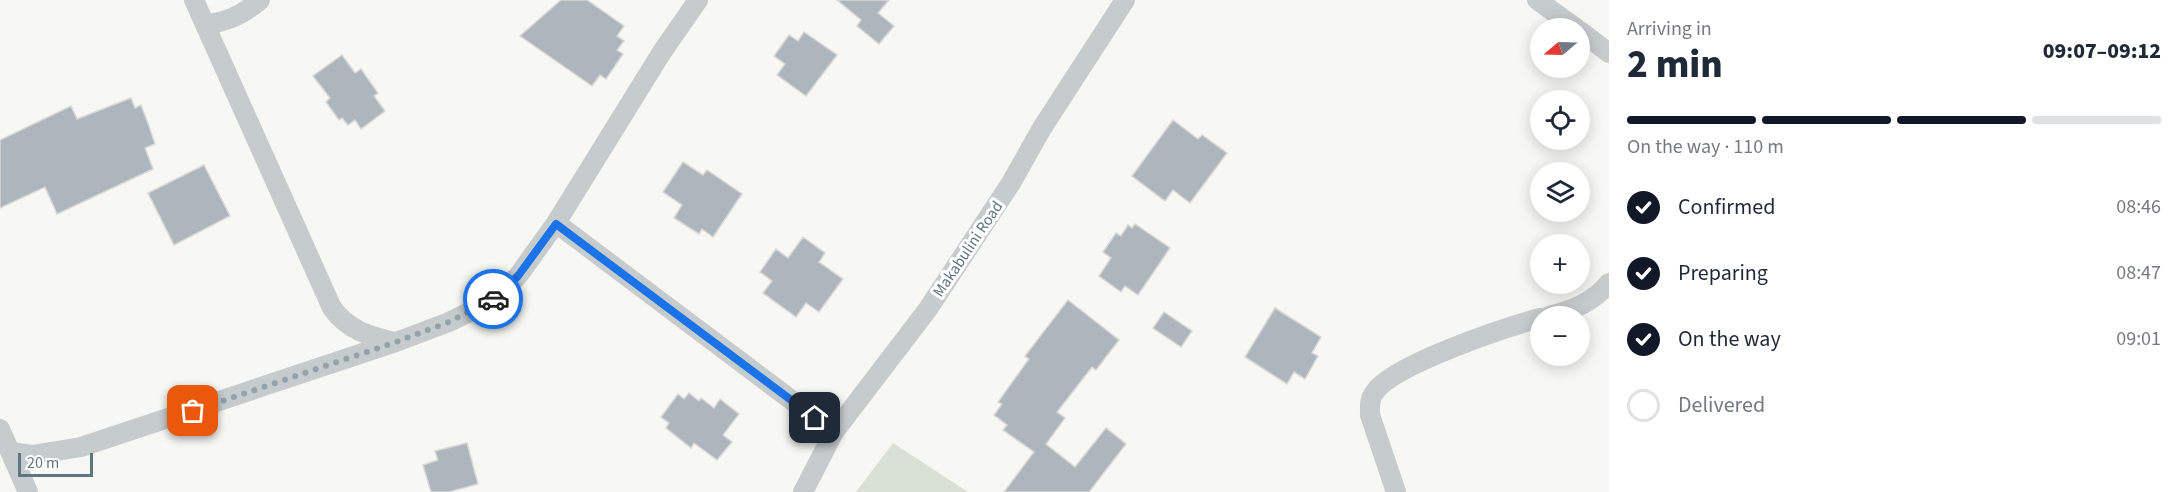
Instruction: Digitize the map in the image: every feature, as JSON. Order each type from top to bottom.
[{"type":"street","points":[[194,0],[332,308],[340,319],[359,332],[396,342]]},
{"type":"street","points":[[206,25],[229,21],[244,14],[260,0]]},
{"type":"street","points":[[11,452],[32,455],[81,447],[396,342],[449,322],[490,302],[518,276],[556,224],[662,52],[698,0]]},
{"type":"street","name":"Makabulini Road","points":[[803,492],[834,432],[928,309],[975,240],[1042,128],[1125,0]]},
{"type":"street","points":[[1537,0],[1562,18]]},
{"type":"street","points":[[1590,39],[1609,53]]},
{"type":"street","points":[[556,224],[834,432]]},
{"type":"street","points":[[1582,306],[1599,295],[1609,284]]},
{"type":"street","points":[[1396,492],[1370,415],[1370,404],[1374,392],[1388,379],[1414,365],[1485,335],[1530,321]]},
{"type":"street","points":[[0,429],[28,492]]},
{"type":"shaded area","points":[[893,443],[968,492],[856,492]]},
{"type":"building","points":[[561,0],[587,0],[624,26],[617,36],[624,41],[617,50],[623,54],[606,79],[600,75],[592,86],[520,36]]},
{"type":"building","points":[[837,0],[889,0],[878,13],[894,26],[879,44],[857,26],[861,20]]},
{"type":"building","points":[[804,32],[837,55],[806,96],[777,75],[785,64],[774,56],[789,35],[798,41]]},
{"type":"building","points":[[342,55],[355,73],[361,69],[378,93],[374,96],[385,111],[361,129],[355,120],[348,125],[342,118],[339,120],[326,102],[330,98],[313,76]]},
{"type":"building","points":[[131,98],[135,108],[141,105],[155,144],[145,148],[153,169],[57,214],[45,187],[0,208],[0,140],[71,106],[77,119]]},
{"type":"building","points":[[1173,120],[1198,139],[1202,135],[1227,153],[1190,203],[1173,190],[1165,201],[1132,176]]},
{"type":"building","points":[[683,162],[703,175],[707,170],[742,194],[713,237],[702,229],[699,234],[674,218],[682,205],[663,192]]},
{"type":"building","points":[[204,165],[230,216],[174,245],[148,193]]},
{"type":"building","points":[[1135,224],[1170,248],[1138,295],[1125,286],[1121,292],[1099,276],[1111,258],[1103,252],[1116,233],[1121,236],[1128,225],[1132,228]]},
{"type":"building","points":[[803,237],[825,253],[819,262],[843,279],[819,312],[806,303],[796,317],[763,293],[772,281],[760,272],[776,249],[788,258]]},
{"type":"building","points":[[1068,300],[1119,340],[1096,370],[1092,367],[1057,412],[1065,418],[1046,444],[1075,467],[1106,428],[1126,444],[1089,492],[1004,492],[1034,452],[1003,430],[1007,425],[994,415],[1002,404],[998,402],[1029,359],[1025,356]]},
{"type":"building","points":[[1275,308],[1321,337],[1312,353],[1318,356],[1305,379],[1294,372],[1287,384],[1245,357]]},
{"type":"building","points":[[1164,312],[1192,331],[1181,347],[1153,328]]},
{"type":"building","points":[[689,393],[699,401],[701,398],[714,408],[720,399],[739,414],[723,435],[732,442],[717,460],[694,443],[691,448],[666,428],[669,423],[661,417],[678,394],[684,399]]},
{"type":"building","points":[[467,443],[478,484],[449,492],[431,492],[423,465],[438,460],[435,451]]},
{"type":"way so far","points":[[193,411],[396,342],[449,322],[493,299]]},
{"type":"route","points":[[493,299],[518,276],[556,224],[815,418]]}]
